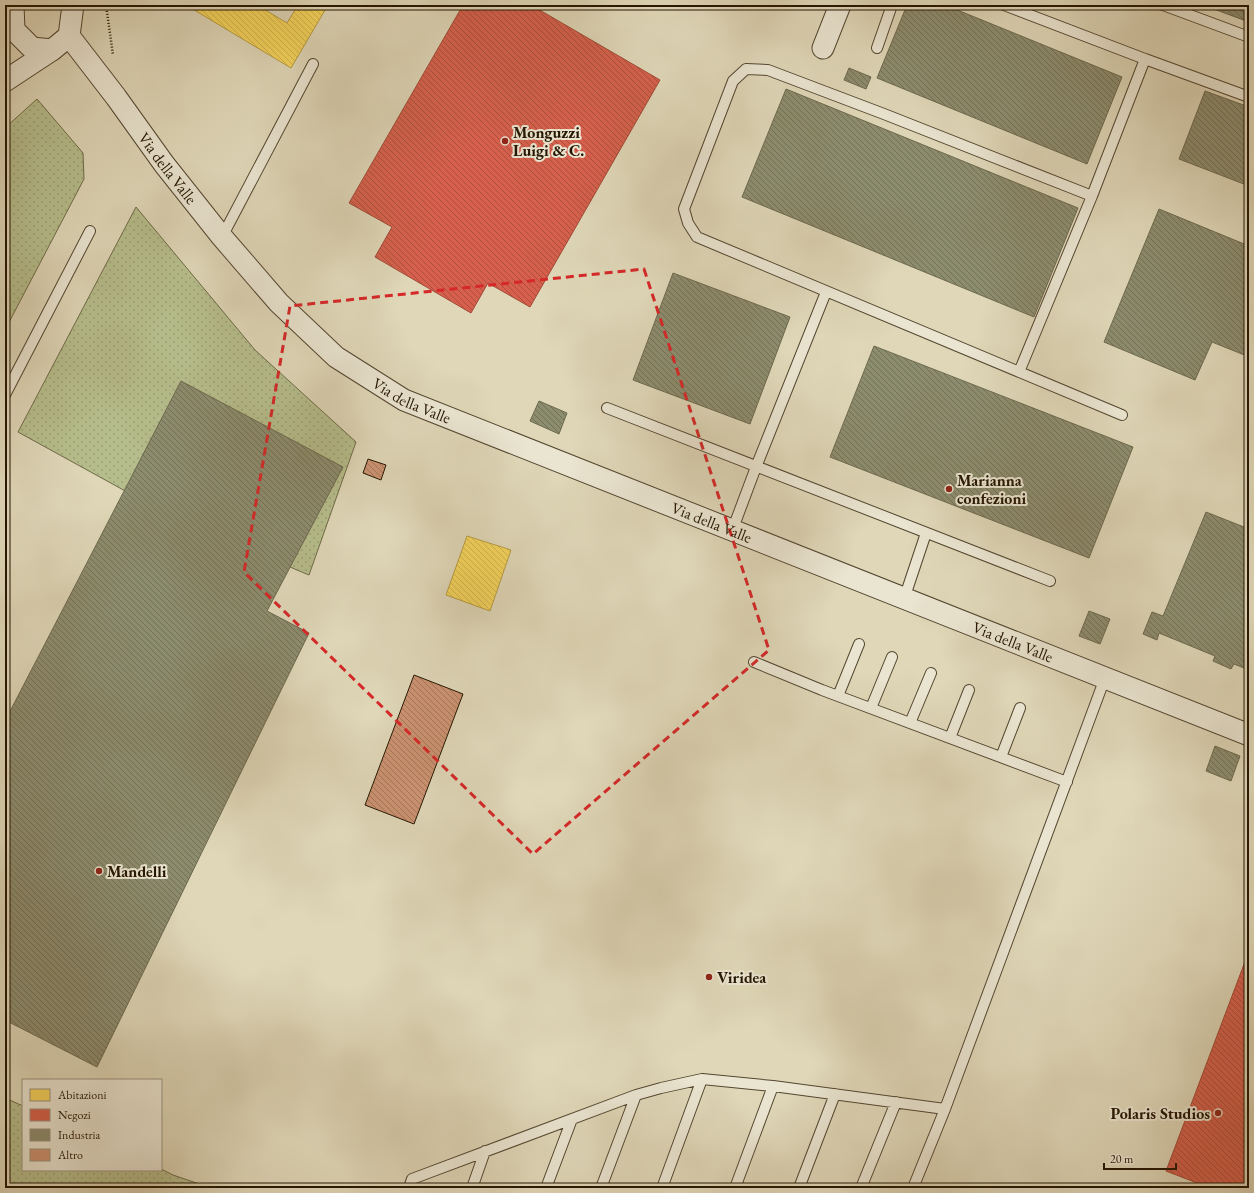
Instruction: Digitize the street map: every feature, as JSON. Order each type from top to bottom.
[{"type":"street","points":[[5,9],[7,5]]},
{"type":"street","points":[[13,5],[14,30],[32,48],[52,50]]},
{"type":"street","points":[[823,48],[840,5]]},
{"type":"street","points":[[5,81],[52,50],[69,36],[73,6]]},
{"type":"street","points":[[73,6],[116,97]]},
{"type":"street","points":[[69,36],[116,97]]},
{"type":"street","name":"Via della Valle","points":[[116,97],[164,164],[222,237],[279,303],[336,357],[404,400],[1249,736]]},
{"type":"lane","points":[[877,48],[892,5]]},
{"type":"lane","points":[[1004,5],[1249,97]]},
{"type":"lane","points":[[1163,5],[1249,37]]},
{"type":"lane","points":[[1019,372],[1092,196],[1145,59]]},
{"type":"lane","points":[[222,237],[313,64]]},
{"type":"lane","points":[[1092,196],[768,70],[746,69],[733,81],[684,209],[688,223],[697,237],[1122,415]]},
{"type":"lane","points":[[5,395],[90,231]]},
{"type":"lane","points":[[732,530],[826,292]]},
{"type":"lane","points":[[607,408],[1050,581]]},
{"type":"lane","points":[[904,599],[926,533]]},
{"type":"lane","points":[[838,696],[859,644]]},
{"type":"lane","points":[[871,708],[892,656]]},
{"type":"lane","points":[[754,662],[838,696],[1066,782]]},
{"type":"lane","points":[[910,723],[931,673]]},
{"type":"lane","points":[[913,1188],[945,1109],[1105,678]]},
{"type":"lane","points":[[950,738],[969,690]]},
{"type":"lane","points":[[1001,757],[1020,708]]},
{"type":"lane","points":[[409,1188],[412,1179],[485,1151],[636,1095],[702,1079],[774,1086],[945,1109]]},
{"type":"lane","points":[[662,1188],[702,1079]]},
{"type":"lane","points":[[735,1188],[774,1086]]},
{"type":"lane","points":[[799,1188],[835,1094]]},
{"type":"lane","points":[[601,1188],[636,1095]]},
{"type":"lane","points":[[861,1188],[896,1102]]},
{"type":"lane","points":[[546,1188],[572,1119]]},
{"type":"lane","points":[[472,1188],[485,1151]]},
{"type":"highlighted area","points":[[644,269],[769,650],[533,854],[244,572],[290,306]]},
{"type":"green space","points":[[37,99],[83,153],[84,179],[5,330],[5,128]]},
{"type":"green space","points":[[136,207],[255,350],[356,442],[309,575],[178,520],[18,432]]},
{"type":"green space","points":[[5,1098],[22,1106],[22,1171],[162,1171],[162,1170],[173,1175],[211,1188],[5,1188]]},
{"type":"building: Abitazioni","points":[[186,5],[257,5],[287,23],[298,5],[328,5],[291,68]]},
{"type":"building: Abitazioni","points":[[467,536],[511,550],[490,611],[446,595]]},
{"type":"building: Negozi","name":"Monguzzi Luigi & C.","points":[[463,5],[531,5],[660,80],[530,307],[488,283],[471,313],[375,257],[392,227],[349,203]]},
{"type":"building: Negozi","name":"Polaris Studios","points":[[1249,951],[1249,1188],[1210,1188],[1166,1171]]},
{"type":"building: Industria","points":[[907,5],[945,5],[1122,77],[1087,164],[877,78]]},
{"type":"building: Industria","points":[[1203,5],[1249,5],[1249,22]]},
{"type":"building: Industria","points":[[849,68],[871,77],[866,89],[844,80]]},
{"type":"building: Industria","points":[[786,89],[1078,208],[1034,317],[742,197]]},
{"type":"building: Industria","points":[[1205,91],[1249,107],[1249,186],[1179,159]]},
{"type":"building: Industria","points":[[1159,209],[1249,246],[1249,352],[1247,356],[1212,342],[1195,380],[1104,342]]},
{"type":"building: Industria","points":[[673,273],[790,317],[750,424],[633,380]]},
{"type":"building: Industria","points":[[874,346],[1133,447],[1089,558],[830,457]]},
{"type":"building: Industria","name":"Mandelli","points":[[181,381],[343,467],[267,611],[309,633],[97,1067],[5,1020],[5,721]]},
{"type":"building: Industria","points":[[539,401],[567,413],[559,434],[530,421]]},
{"type":"building: Industria","points":[[1206,512],[1249,529],[1249,670],[1234,664],[1231,669],[1213,661],[1215,656],[1159,633],[1157,640],[1143,634],[1152,612],[1163,616]]},
{"type":"building: Industria","points":[[1089,611],[1110,619],[1100,644],[1079,636]]},
{"type":"building: Industria","points":[[1215,746],[1240,756],[1231,781],[1206,771]]},
{"type":"building: Altro","points":[[368,459],[386,465],[381,480],[363,473]]},
{"type":"building: Altro","points":[[414,675],[463,694],[414,824],[365,805]]},
{"type":"place","name":"Monguzzi Luigi & C.","points":[[505,141]]},
{"type":"place","name":"Marianna confezioni","points":[[949,489]]},
{"type":"place","name":"Mandelli","points":[[99,871]]},
{"type":"place","name":"Viridea","points":[[709,977]]},
{"type":"place","name":"Polaris Studios","points":[[1218,1113]]}]
